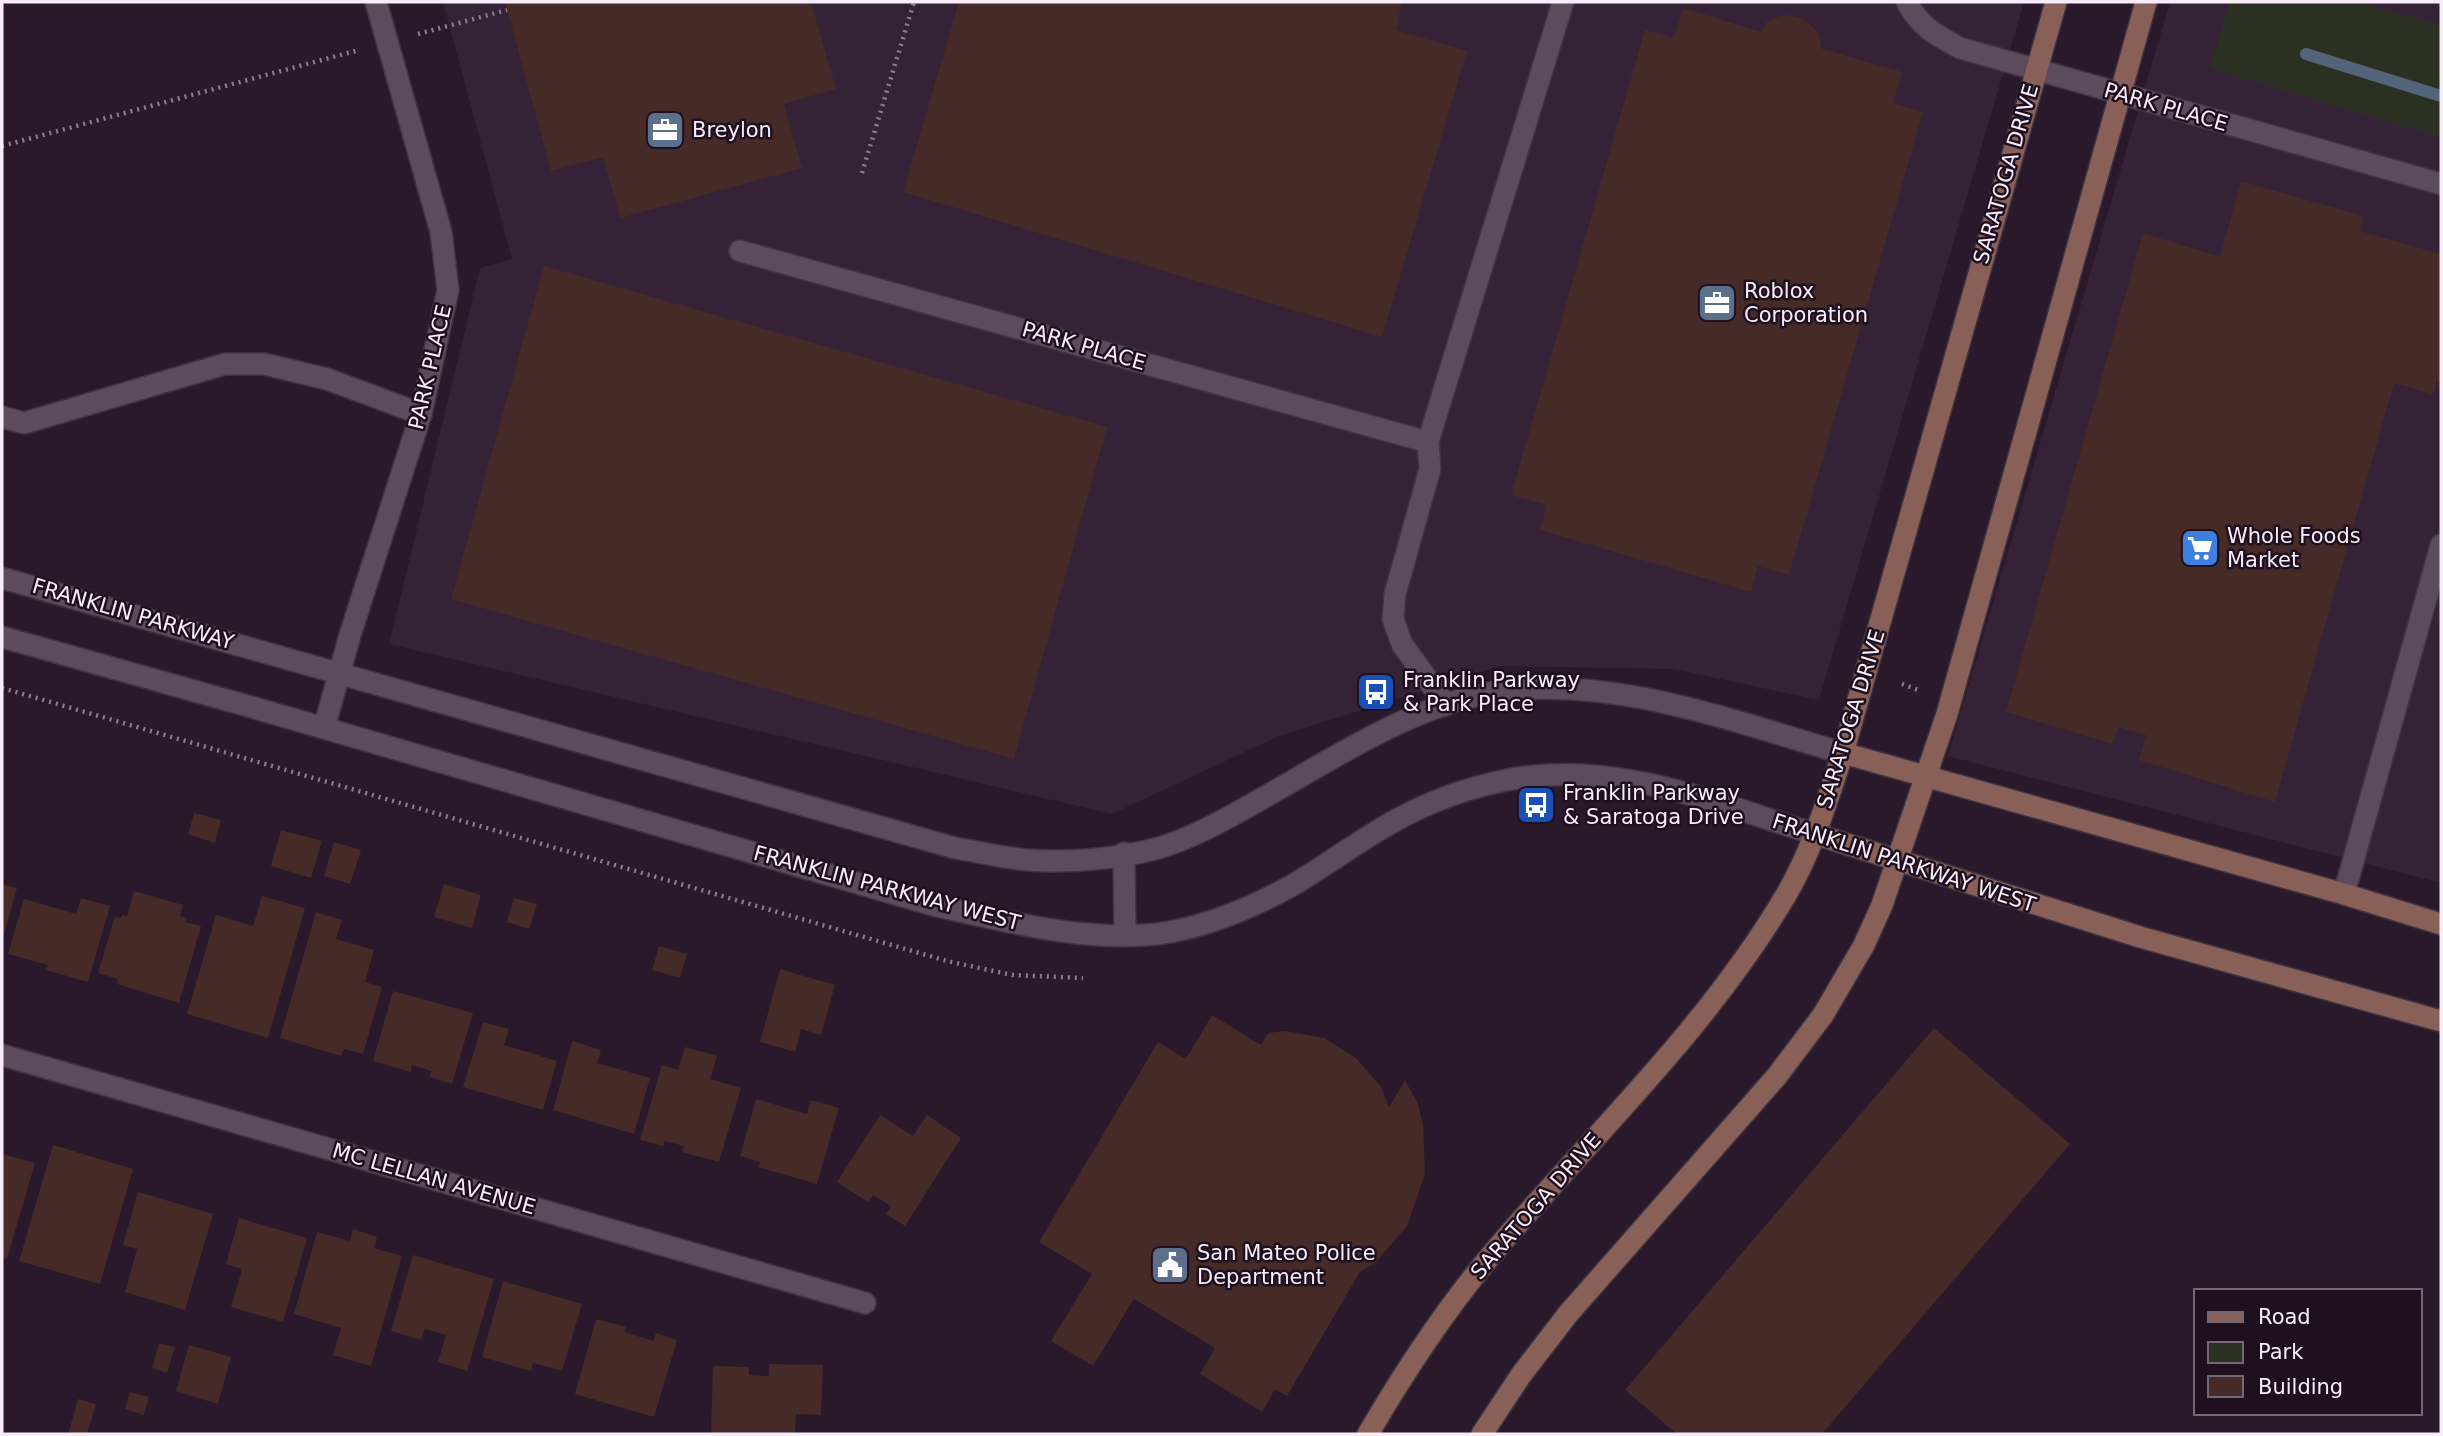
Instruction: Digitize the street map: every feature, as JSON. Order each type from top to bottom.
[{"type":"main road","name":"SARATOGA DRIVE","points":[[1368,1434],[1444,1316],[1496,1249],[1703,1016],[1751,952],[1788,893],[1815,834],[1843,753],[2034,71],[2056,2]]},
{"type":"main road","points":[[1482,1434],[1521,1375],[1568,1314],[1777,1076],[1823,1015],[1864,946],[1898,862],[1955,685],[2146,2]]},
{"type":"main road","points":[[1843,753],[2344,894],[2441,924]]},
{"type":"main road","name":"FRANKLIN PARKWAY WEST","points":[[1815,834],[2140,937],[2441,1021]]},
{"type":"street","name":"PARK PLACE","points":[[324,728],[339,672],[421,414],[448,290],[441,232],[376,2]]},
{"type":"street","points":[[1446,705],[1402,644],[1393,619],[1395,594],[1430,469],[1428,442],[1563,2]]},
{"type":"street","name":"PARK PLACE","points":[[1907,2],[1914,16],[1934,34],[1960,48],[2441,184]]},
{"type":"street","name":"PARK PLACE","points":[[740,251],[1428,442]]},
{"type":"street","points":[[2,417],[24,423],[225,364],[264,364],[327,379],[421,414]]},
{"type":"street","points":[[2344,894],[2441,545]]},
{"type":"street","name":"FRANKLIN PARKWAY","points":[[2,578],[339,672]]},
{"type":"street","name":"FRANKLIN PARKWAY WEST","points":[[2,637],[933,905],[1043,928],[1125,935],[1158,934],[1201,925],[1290,886],[1399,818],[1456,793],[1513,779],[1567,774],[1624,778],[1685,793],[1815,834]]},
{"type":"street","points":[[339,672],[955,848],[1028,860],[1093,859],[1156,848],[1220,822],[1393,726],[1446,705],[1500,691],[1558,687],[1617,693],[1682,708],[1843,753]]},
{"type":"street","points":[[1124,853],[1125,935]]},
{"type":"street","name":"MC LELLAN AVENUE","points":[[2,1055],[865,1303]]},
{"type":"path","points":[[862,173],[914,2]]},
{"type":"path","points":[[2,146],[507,10]]},
{"type":"path","points":[[1902,684],[1927,693]]},
{"type":"path","points":[[2,688],[947,961],[1012,975],[1083,978]]},
{"type":"shaded area","points":[[443,2],[2024,2],[1819,700],[1674,669],[1501,666],[1279,736],[1112,814],[389,644],[480,268],[512,259]]},
{"type":"shaded area","points":[[2170,2],[2441,2],[2441,883],[1948,756]]},
{"type":"green space","points":[[2230,2],[2357,2],[2441,25],[2441,137],[2210,68]]},
{"type":"building","name":"Breylon","points":[[505,2],[811,2],[836,89],[784,104],[802,168],[620,218],[603,157],[551,171]]},
{"type":"building","points":[[959,2],[1402,2],[1396,30],[1467,51],[1382,337],[903,192]]},
{"type":"building","name":"Roblox Corporation","points":[[1683,8],[1761,32],[1767,22],[1777,17],[1787,15],[1802,18],[1818,32],[1820,48],[1902,72],[1893,103],[1923,112],[1789,575],[1758,566],[1751,592],[1540,530],[1547,505],[1511,495],[1645,30],[1674,38]]},
{"type":"building","name":"Whole Foods Market","points":[[2241,181],[2363,216],[2360,231],[2441,254],[2441,384],[2436,382],[2433,394],[2394,383],[2275,802],[2139,760],[2146,735],[2118,727],[2113,744],[2006,712],[2143,233],[2220,257]]},
{"type":"building","points":[[544,266],[1107,427],[1014,759],[451,599]]},
{"type":"building","points":[[194,813],[221,820],[215,843],[188,834]]},
{"type":"building","points":[[281,830],[322,841],[311,878],[271,866]]},
{"type":"building","points":[[334,842],[361,850],[350,884],[324,876]]},
{"type":"building","points":[[2,884],[17,888],[3,938],[2,938]]},
{"type":"building","points":[[444,884],[481,895],[472,928],[434,917]]},
{"type":"building","points":[[134,891],[183,905],[180,916],[187,918],[185,922],[201,926],[179,1003],[117,984],[118,979],[98,973],[115,916],[127,916]]},
{"type":"building","points":[[262,896],[305,908],[268,1038],[187,1014],[216,915],[253,926]]},
{"type":"building","points":[[81,898],[110,906],[88,982],[46,970],[48,965],[8,954],[24,899],[76,914]]},
{"type":"building","points":[[514,898],[537,904],[529,929],[507,922]]},
{"type":"building","points":[[316,912],[342,920],[336,939],[374,950],[365,982],[382,987],[363,1054],[344,1049],[341,1056],[280,1038]]},
{"type":"building","points":[[659,946],[687,954],[680,978],[652,970]]},
{"type":"building","points":[[780,969],[835,985],[821,1035],[801,1029],[795,1052],[760,1042]]},
{"type":"building","points":[[393,991],[473,1013],[452,1084],[430,1077],[431,1071],[412,1065],[411,1072],[373,1061]]},
{"type":"building","points":[[1212,1015],[1261,1045],[1268,1033],[1286,1031],[1324,1038],[1356,1058],[1381,1087],[1389,1107],[1405,1080],[1418,1104],[1423,1124],[1425,1174],[1407,1226],[1375,1263],[1360,1272],[1287,1396],[1275,1389],[1262,1412],[1200,1374],[1215,1348],[1134,1299],[1093,1366],[1051,1341],[1092,1274],[1039,1242],[1158,1042],[1186,1059]]},
{"type":"building","points":[[483,1022],[509,1029],[504,1045],[557,1061],[543,1110],[463,1087]]},
{"type":"building","points":[[1934,1028],[2070,1144],[1822,1434],[1677,1434],[1625,1390]]},
{"type":"building","points":[[572,1041],[601,1050],[597,1063],[650,1078],[634,1134],[553,1110]]},
{"type":"building","points":[[685,1047],[717,1056],[710,1079],[741,1088],[719,1162],[682,1152],[684,1146],[665,1141],[663,1146],[640,1140],[662,1065],[678,1070]]},
{"type":"building","points":[[756,1099],[807,1114],[811,1100],[839,1108],[817,1184],[758,1167],[760,1162],[740,1156]]},
{"type":"building","points":[[880,1115],[913,1136],[927,1115],[961,1138],[905,1226],[886,1214],[891,1206],[873,1195],[868,1202],[837,1182]]},
{"type":"building","points":[[53,1145],[133,1169],[100,1284],[19,1261]]},
{"type":"building","points":[[2,1154],[35,1163],[7,1259],[2,1258]]},
{"type":"building","points":[[138,1192],[213,1214],[185,1310],[125,1292],[137,1249],[123,1245]]},
{"type":"building","points":[[239,1218],[307,1238],[283,1322],[231,1307],[242,1269],[226,1264]]},
{"type":"building","points":[[353,1229],[377,1237],[374,1248],[402,1256],[371,1366],[333,1355],[341,1328],[294,1314],[317,1232],[350,1241]]},
{"type":"building","points":[[413,1255],[494,1279],[467,1371],[438,1362],[446,1335],[425,1329],[421,1340],[391,1331]]},
{"type":"building","points":[[503,1281],[582,1304],[562,1371],[533,1363],[531,1371],[482,1357]]},
{"type":"building","points":[[596,1319],[626,1327],[624,1332],[653,1341],[656,1333],[677,1340],[654,1417],[575,1394]]},
{"type":"building","points":[[159,1343],[175,1347],[167,1373],[152,1368]]},
{"type":"building","points":[[189,1345],[231,1357],[218,1404],[176,1391]]},
{"type":"building","points":[[769,1364],[823,1365],[821,1415],[796,1414],[795,1434],[711,1434],[713,1366],[749,1367],[749,1375],[769,1376]]},
{"type":"building","points":[[130,1392],[149,1397],[144,1415],[125,1409]]},
{"type":"building","points":[[78,1399],[96,1404],[87,1434],[68,1434]]},
{"type":"waterway","points":[[2306,54],[2441,96]]},
{"type":"place","name":"Breylon","points":[[665,130]]},
{"type":"place","name":"Roblox Corporation","points":[[1717,303]]},
{"type":"place","name":"Whole Foods Market","points":[[2200,548]]},
{"type":"place","name":"Franklin Parkway & Park Place","points":[[1376,692]]},
{"type":"place","name":"Franklin Parkway & Saratoga Drive","points":[[1536,805]]},
{"type":"place","name":"San Mateo Police Department","points":[[1170,1265]]}]
